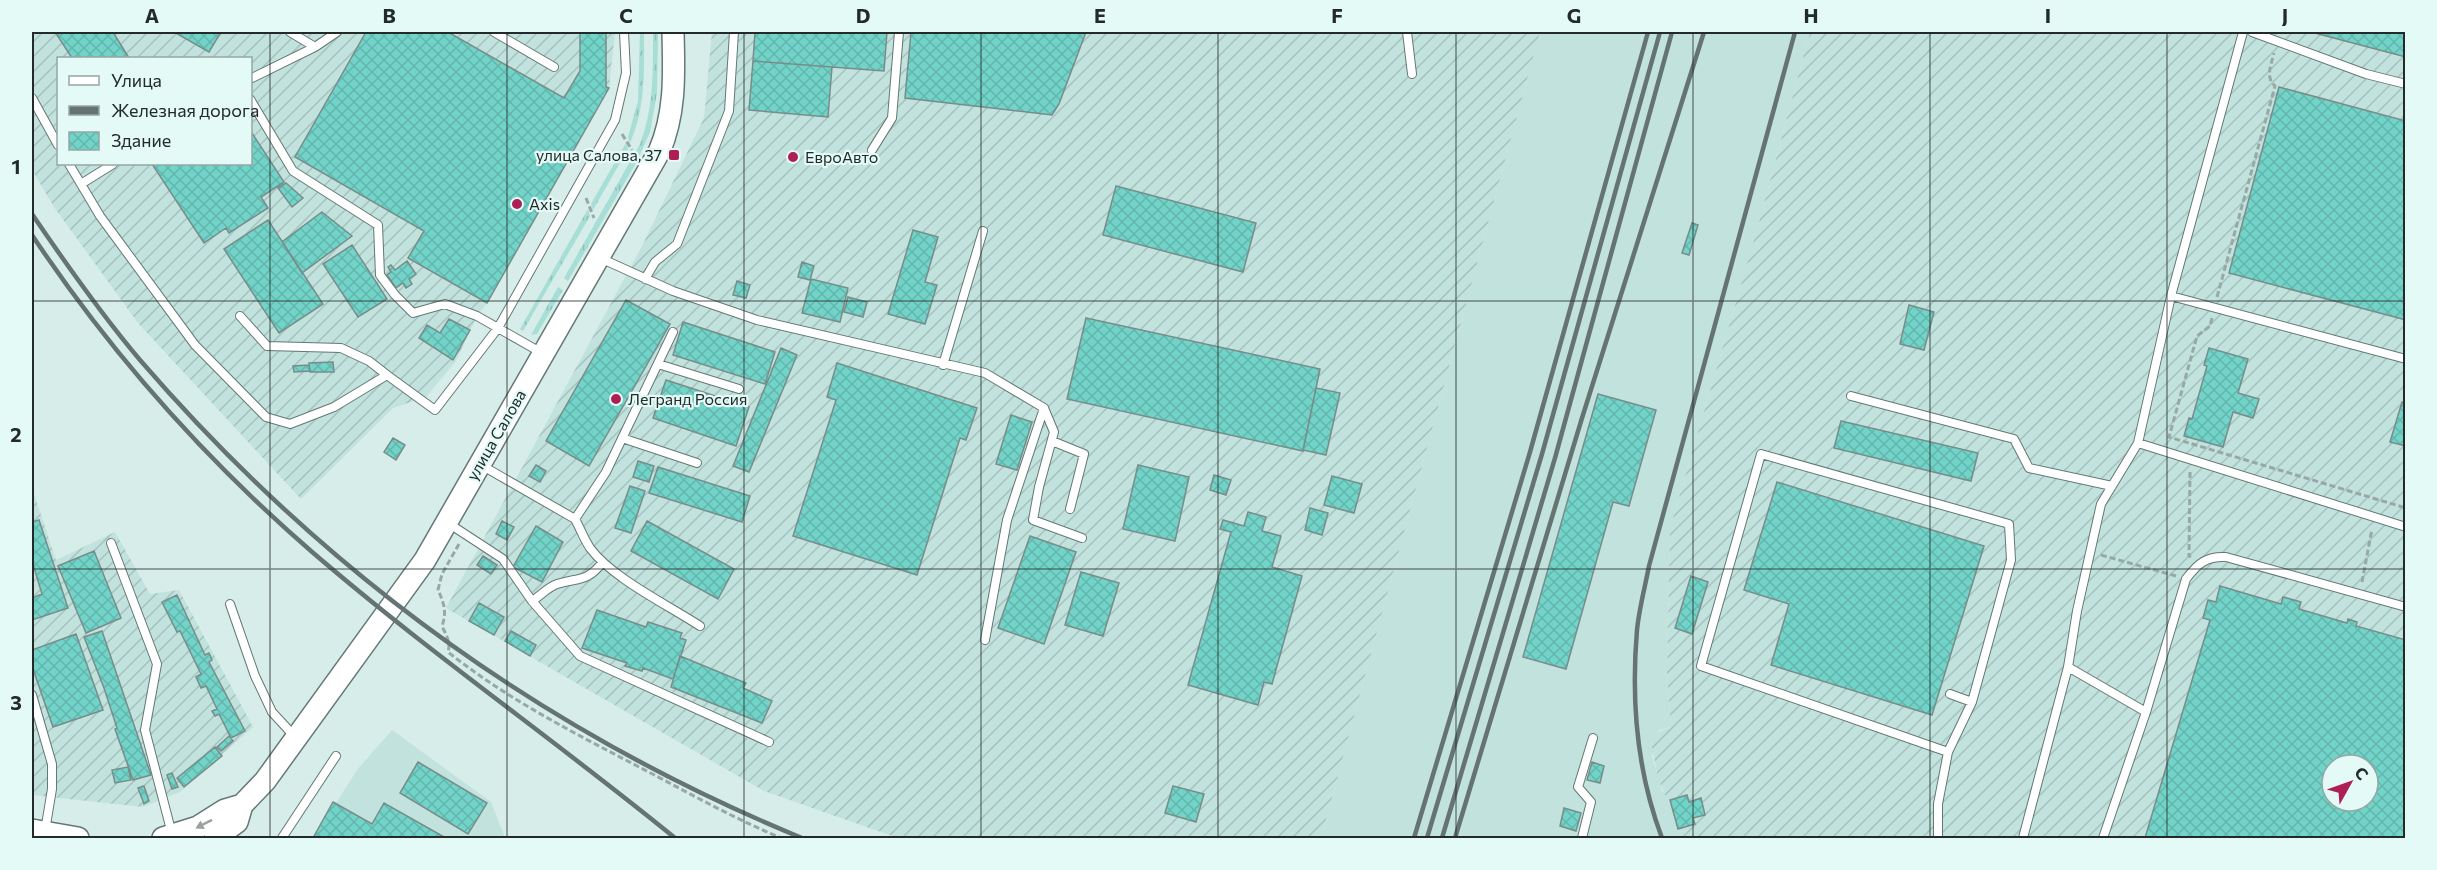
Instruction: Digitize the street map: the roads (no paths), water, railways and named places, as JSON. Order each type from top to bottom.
[{"type":"street","name":"улица Салова","points":[[170,838],[198,827],[225,810],[242,804],[265,781],[425,560],[659,152],[668,128],[673,95],[673,32]]},
{"type":"street","name":"улица Салова","points":[[215,838],[237,822],[242,804]]},
{"type":"street","points":[[38,831],[78,838]]},
{"type":"lane","points":[[290,32],[315,47]]},
{"type":"lane","points":[[252,78],[315,47],[337,32]]},
{"type":"lane","points":[[494,32],[555,67]]},
{"type":"lane","points":[[240,316],[267,346],[342,348],[369,361],[435,410],[498,328],[615,120],[626,73],[624,32]]},
{"type":"lane","points":[[645,279],[655,262],[677,244],[729,111],[734,32]]},
{"type":"lane","points":[[872,150],[892,118],[899,32]]},
{"type":"lane","points":[[1407,32],[1412,74]]},
{"type":"lane","points":[[2023,838],[2068,667],[2077,611],[2101,504],[2138,443],[2171,296],[2243,32]]},
{"type":"lane","points":[[2252,32],[2366,74],[2406,84]]},
{"type":"lane","points":[[32,98],[57,143]]},
{"type":"lane","points":[[252,102],[293,171],[378,225],[380,275],[394,295],[413,313],[445,304],[477,316],[543,354]]},
{"type":"lane","points":[[70,165],[100,216],[195,345],[266,417],[290,424],[334,407],[387,375]]},
{"type":"lane","points":[[81,184],[111,165]]},
{"type":"lane","points":[[943,364],[983,231]]},
{"type":"lane","points":[[598,257],[673,291],[757,320],[985,373],[1044,408],[1054,432],[1039,487],[1033,520],[1082,538]]},
{"type":"lane","points":[[2171,296],[2406,359]]},
{"type":"lane","points":[[575,519],[606,472],[673,332]]},
{"type":"lane","points":[[658,364],[739,389]]},
{"type":"lane","points":[[1851,396],[2014,439],[2029,468],[2112,486]]},
{"type":"lane","points":[[985,640],[1007,520],[1044,408]]},
{"type":"lane","points":[[622,438],[697,463]]},
{"type":"lane","points":[[1052,441],[1084,454],[1070,509]]},
{"type":"lane","points":[[2138,443],[2406,527]]},
{"type":"lane","points":[[1938,838],[1938,804],[1948,752],[1972,702],[2011,560],[2009,524],[1761,454],[1701,666],[1948,752]]},
{"type":"lane","points":[[480,464],[575,519],[590,547],[603,562],[700,626]]},
{"type":"lane","points":[[446,522],[503,559],[532,601],[580,656],[769,742]]},
{"type":"lane","points":[[111,543],[157,664],[144,730],[170,838]]},
{"type":"lane","points":[[2103,838],[2146,712],[2186,579],[2200,562],[2207,558],[2226,557],[2406,607]]},
{"type":"lane","points":[[532,601],[555,585],[584,579],[594,574],[603,562]]},
{"type":"lane","points":[[230,604],[255,676],[272,712],[297,739]]},
{"type":"lane","points":[[2068,667],[2146,712]]},
{"type":"lane","points":[[1950,694],[1972,702]]},
{"type":"lane","points":[[32,695],[52,764],[52,789],[38,831]]},
{"type":"lane","points":[[1582,838],[1591,802],[1578,787],[1593,738]]},
{"type":"lane","points":[[282,838],[336,756]]},
{"type":"railway","points":[[1414,838],[1530,452],[1648,32]]},
{"type":"railway","points":[[1427,838],[1542,454],[1660,32]]},
{"type":"railway","points":[[1442,838],[1555,458],[1672,32]]},
{"type":"railway","points":[[1455,838],[1582,418],[1704,32]]},
{"type":"railway","points":[[1662,838],[1647,788],[1638,736],[1635,656],[1639,614],[1649,566],[1795,32]]},
{"type":"railway","points":[[32,214],[111,325],[210,437],[284,509],[362,576],[443,639],[527,696],[615,748],[707,796],[802,838]]},
{"type":"railway","points":[[32,235],[94,321],[161,402],[272,516],[400,625],[675,838]]},
{"type":"place","name":"улица Салова, 37","points":[[674,155]]},
{"type":"place","name":"ЕвроАвто","points":[[793,157]]},
{"type":"place","name":"Axis","points":[[517,204]]},
{"type":"place","name":"Легранд Россия","points":[[616,399]]}]
